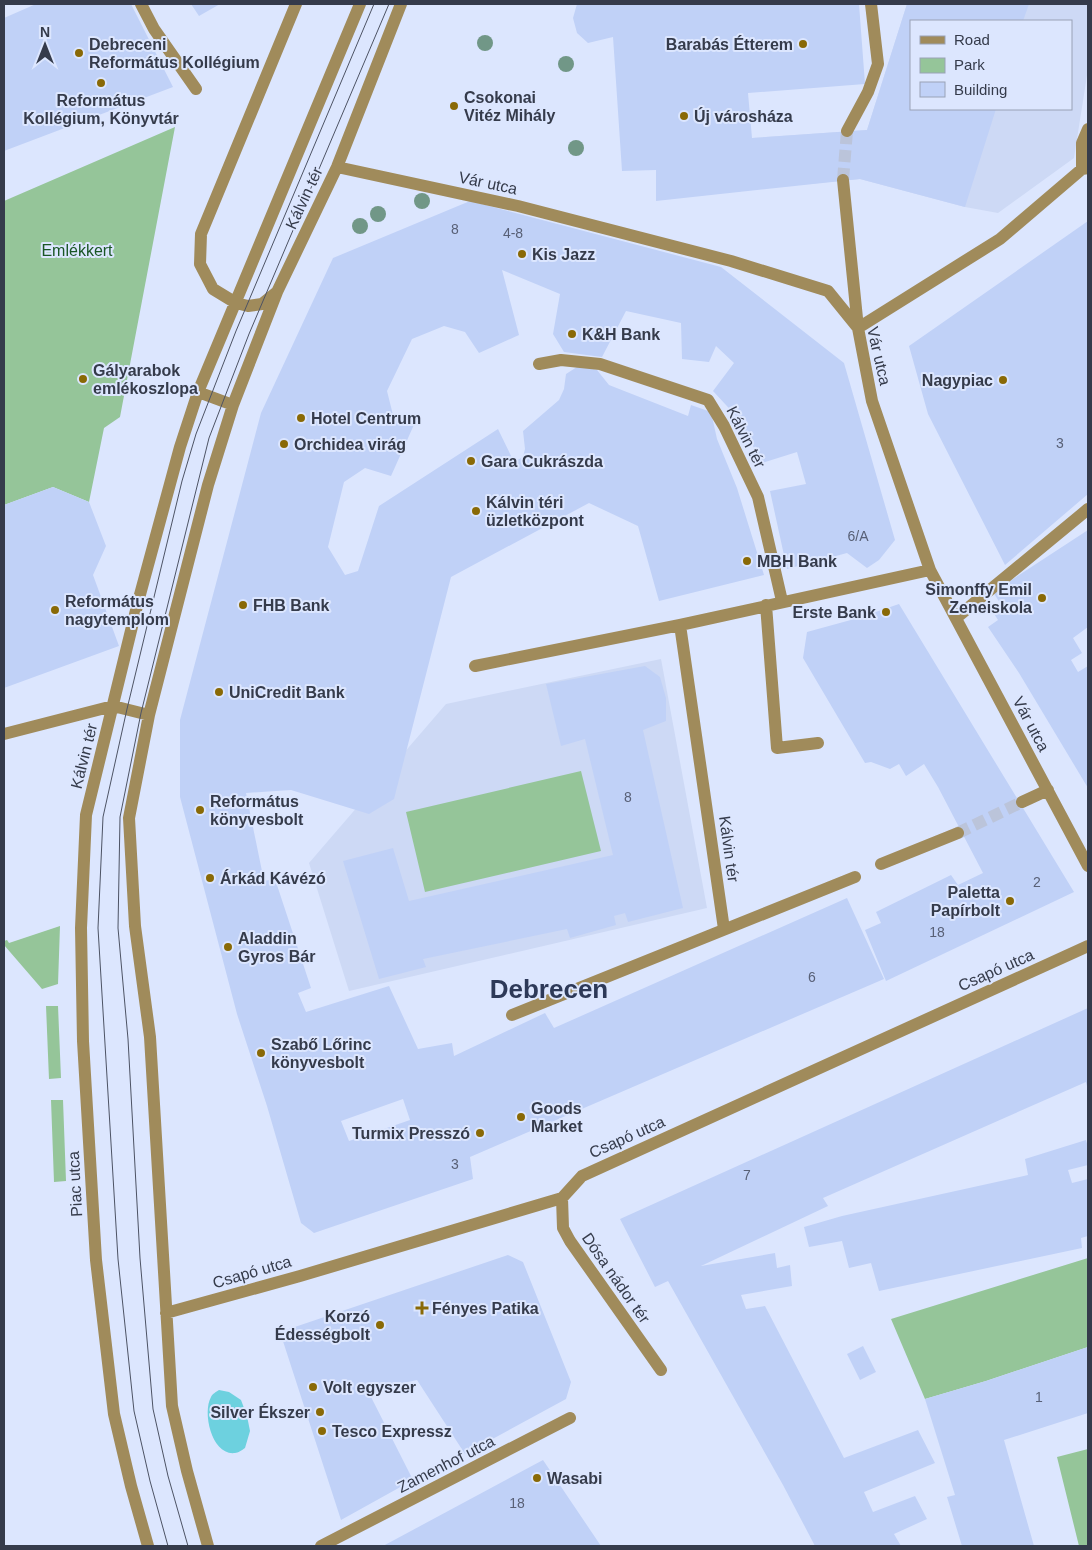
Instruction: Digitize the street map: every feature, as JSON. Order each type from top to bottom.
[{"type":"street","points":[[141,4],[154,29],[196,89]]},
{"type":"street","points":[[278,292],[262,304],[248,306],[236,303],[213,289],[200,264],[200,234],[296,4]]},
{"type":"street","name":"Kálvin tér","points":[[86,815],[138,602],[180,447],[198,392],[360,4]]},
{"type":"street","name":"Kálvin tér","points":[[166,1313],[150,1037],[135,926],[129,818],[149,715],[208,485],[234,405],[278,292],[337,167],[401,4]]},
{"type":"street","points":[[847,131],[868,92],[878,64],[871,4]]},
{"type":"street","points":[[843,180],[858,328],[1000,239],[1085,168],[1082,143],[1088,129]]},
{"type":"street","name":"Vár utca","points":[[337,167],[518,206],[731,261],[828,291],[858,328],[872,401],[930,570],[1088,866]]},
{"type":"street","name":"Kálvin tér","points":[[539,364],[561,360],[600,364],[708,400],[724,426],[758,497],[782,601]]},
{"type":"street","points":[[198,392],[234,405]]},
{"type":"street","points":[[956,618],[1088,509]]},
{"type":"street","points":[[475,666],[680,625],[782,601],[930,570]]},
{"type":"street","points":[[766,605],[777,748],[818,743]]},
{"type":"street","name":"Kálvin tér","points":[[680,625],[724,930]]},
{"type":"street","points":[[4,734],[114,706]]},
{"type":"street","name":"Kálvin tér","points":[[114,706],[149,715]]},
{"type":"street","points":[[1022,802],[1048,790]]},
{"type":"street","name":"Piac utca","points":[[86,815],[81,928],[83,1041],[96,1260],[114,1414],[148,1546]]},
{"type":"street","points":[[882,864],[958,833]]},
{"type":"street","points":[[512,1015],[855,877]]},
{"type":"street","name":"Csapó utca","points":[[166,1313],[300,1276],[562,1198],[582,1176],[1088,946]]},
{"type":"street","name":"Dósa nádor tér","points":[[562,1198],[562,1228],[661,1370]]},
{"type":"street","points":[[166,1313],[172,1406],[187,1471],[208,1546]]},
{"type":"street","name":"Zamenhof utca","points":[[321,1546],[570,1418]]},
{"type":"shaded area","points":[[907,4],[1088,4],[1088,69],[1074,158],[998,213],[965,207],[860,179],[757,189],[752,138],[867,130]]},
{"type":"shaded area","points":[[661,659],[707,908],[349,991],[309,863],[446,704]]},
{"type":"green space","name":"Emlékkert","points":[[175,127],[120,417],[104,428],[89,502],[53,487],[4,505],[4,201]]},
{"type":"green space","points":[[581,771],[601,851],[425,892],[406,812]]},
{"type":"green space","points":[[60,926],[58,984],[42,989],[4,945],[4,941],[7,940],[9,943]]},
{"type":"green space","points":[[46,1006],[58,1006],[61,1078],[49,1079]]},
{"type":"green space","points":[[51,1100],[63,1100],[66,1181],[54,1182]]},
{"type":"green space","points":[[1088,1258],[1088,1347],[925,1399],[891,1319]]},
{"type":"green space","points":[[1088,1449],[1088,1546],[1079,1546],[1057,1457]]},
{"type":"water","points":[[219,1390],[229,1392],[241,1400],[247,1416],[250,1431],[245,1448],[236,1453],[227,1452],[220,1448],[211,1432],[208,1413],[209,1404],[214,1393]]},
{"type":"building","name":"Debreceni Református Kollégium","points":[[36,4],[131,4],[173,87],[4,151],[4,18]]},
{"type":"building","points":[[191,4],[220,4],[199,16]]},
{"type":"building","points":[[577,4],[859,4],[865,84],[748,93],[752,138],[867,130],[907,4],[1029,4],[1023,20],[910,20],[910,110],[996,110],[965,207],[860,179],[656,201],[656,170],[622,171],[613,37],[588,43],[577,33],[573,18]]},
{"type":"building","name":"Kálvin téri üzletközpont","points":[[470,201],[721,267],[844,363],[895,540],[879,560],[867,568],[847,553],[787,569],[770,491],[806,484],[797,452],[762,463],[738,418],[713,391],[734,363],[716,346],[709,362],[682,359],[681,323],[626,311],[602,357],[564,352],[553,334],[560,294],[502,270],[519,335],[479,353],[465,332],[444,326],[412,339],[387,391],[393,415],[417,418],[391,476],[365,468],[344,482],[328,547],[345,575],[358,571],[379,506],[498,429],[514,462],[523,457],[525,449],[523,431],[559,400],[564,389],[566,374],[580,365],[597,370],[609,385],[688,416],[691,405],[711,412],[717,439],[737,488],[764,575],[659,601],[638,526],[589,503],[451,577],[394,799],[369,814],[291,790],[246,793],[264,881],[275,879],[311,988],[298,993],[306,1012],[389,986],[418,1049],[452,1043],[454,1056],[545,1013],[554,1028],[847,898],[884,979],[470,1157],[473,1179],[314,1233],[301,1223],[267,1106],[237,1014],[180,797],[180,720],[261,413],[333,258]],"holes":[[[403,1099],[410,1120],[349,1141],[341,1121]]]},
{"type":"building","name":"Nagypiac","points":[[1088,221],[1088,494],[1005,565],[928,414],[909,346]]},
{"type":"building","name":"Református nagytemplom","points":[[53,487],[89,502],[106,546],[93,575],[119,646],[4,688],[4,505]]},
{"type":"building","name":"Simonffy Emil Zeneiskola","points":[[1088,530],[1088,627],[1073,638],[1082,653],[1071,660],[1078,672],[1088,666],[1088,788],[1019,673],[988,627],[998,620],[991,609],[1000,603],[993,592]]},
{"type":"building","points":[[899,604],[1074,892],[886,981],[865,930],[881,923],[876,912],[951,875],[958,885],[983,873],[924,764],[906,776],[899,764],[890,769],[871,762],[865,763],[803,658],[807,632]]},
{"type":"building","points":[[645,666],[660,677],[666,698],[666,721],[643,730],[683,908],[628,922],[625,913],[614,916],[616,925],[570,938],[567,929],[423,959],[426,967],[379,979],[343,861],[393,848],[409,901],[613,855],[585,739],[561,746],[546,684]]},
{"type":"building","points":[[1088,1008],[1088,1090],[1086,1082],[823,1198],[828,1206],[701,1266],[775,1253],[777,1268],[790,1265],[792,1286],[741,1295],[746,1309],[765,1306],[844,1458],[918,1430],[935,1463],[864,1492],[873,1512],[915,1496],[927,1519],[894,1534],[901,1546],[815,1546],[783,1485],[668,1281],[655,1287],[620,1219]]},
{"type":"building","points":[[1086,1140],[1088,1165],[1068,1170],[1072,1183],[1088,1179],[1088,1236],[1081,1238],[1082,1248],[879,1291],[871,1263],[849,1268],[842,1241],[809,1247],[804,1227],[842,1216],[1028,1175],[1025,1159]]},
{"type":"building","points":[[508,1255],[523,1262],[571,1382],[566,1399],[465,1454],[417,1380],[368,1391],[413,1480],[341,1520],[280,1332]]},
{"type":"building","points":[[863,1346],[876,1372],[860,1380],[847,1354]]},
{"type":"building","points":[[1088,1347],[1088,1413],[1004,1440],[1034,1546],[962,1546],[947,1497],[955,1495],[925,1399]]},
{"type":"building","points":[[543,1460],[601,1546],[383,1546]]},
{"type":"tunnel","points":[[843,180],[847,131]]},
{"type":"tunnel","points":[[958,833],[1022,802]]},
{"type":"tram line","points":[[168,1546],[150,1481],[134,1411],[118,1259],[98,928],[103,817],[182,481],[196,434],[236,331],[374,4]]},
{"type":"tram line","points":[[188,1546],[168,1476],[153,1409],[140,1258],[128,1039],[118,928],[120,817],[141,713],[209,438],[249,334],[389,4]]},
{"type":"place","name":"Barabás Étterem","points":[[803,44]]},
{"type":"place","name":"Debreceni Református Kollégium","points":[[79,53]]},
{"type":"place","name":"Református Kollégium, Könyvtár","points":[[101,83]]},
{"type":"place","name":"Csokonai Vitéz Mihály","points":[[454,106]]},
{"type":"place","name":"Új városháza","points":[[684,116]]},
{"type":"place","name":"Kis Jazz","points":[[522,254]]},
{"type":"place","name":"K&H Bank","points":[[572,334]]},
{"type":"place","name":"Gályarabok emlékoszlopa","points":[[83,379]]},
{"type":"place","name":"Nagypiac","points":[[1003,380]]},
{"type":"place","name":"Hotel Centrum","points":[[301,418]]},
{"type":"place","name":"Orchidea virág","points":[[284,444]]},
{"type":"place","name":"Gara Cukrászda","points":[[471,461]]},
{"type":"place","name":"Kálvin téri üzletközpont","points":[[476,511]]},
{"type":"place","name":"MBH Bank","points":[[747,561]]},
{"type":"place","name":"Simonffy Emil Zeneiskola","points":[[1042,598]]},
{"type":"place","name":"FHB Bank","points":[[243,605]]},
{"type":"place","name":"Református nagytemplom","points":[[55,610]]},
{"type":"place","name":"Erste Bank","points":[[886,612]]},
{"type":"place","name":"UniCredit Bank","points":[[219,692]]},
{"type":"place","name":"Református könyvesbolt","points":[[200,810]]},
{"type":"place","name":"Árkád Kávézó","points":[[210,878]]},
{"type":"place","name":"Paletta Papírbolt","points":[[1010,901]]},
{"type":"place","name":"Aladdin Gyros Bár","points":[[228,947]]},
{"type":"place","name":"Szabő Lőrinc könyvesbolt","points":[[261,1053]]},
{"type":"place","name":"Goods Market","points":[[521,1117]]},
{"type":"place","name":"Turmix Presszó","points":[[480,1133]]},
{"type":"place","name":"Fényes Patika","points":[[422,1308]]},
{"type":"place","name":"Korzó Édességbolt","points":[[380,1325]]},
{"type":"place","name":"Volt egyszer","points":[[313,1387]]},
{"type":"place","name":"Silver Ékszer","points":[[320,1412]]},
{"type":"place","name":"Tesco Expressz","points":[[322,1431]]},
{"type":"place","name":"Wasabi","points":[[537,1478]]},
{"type":"district","name":"Debrecen","points":[[549,989]]}]
